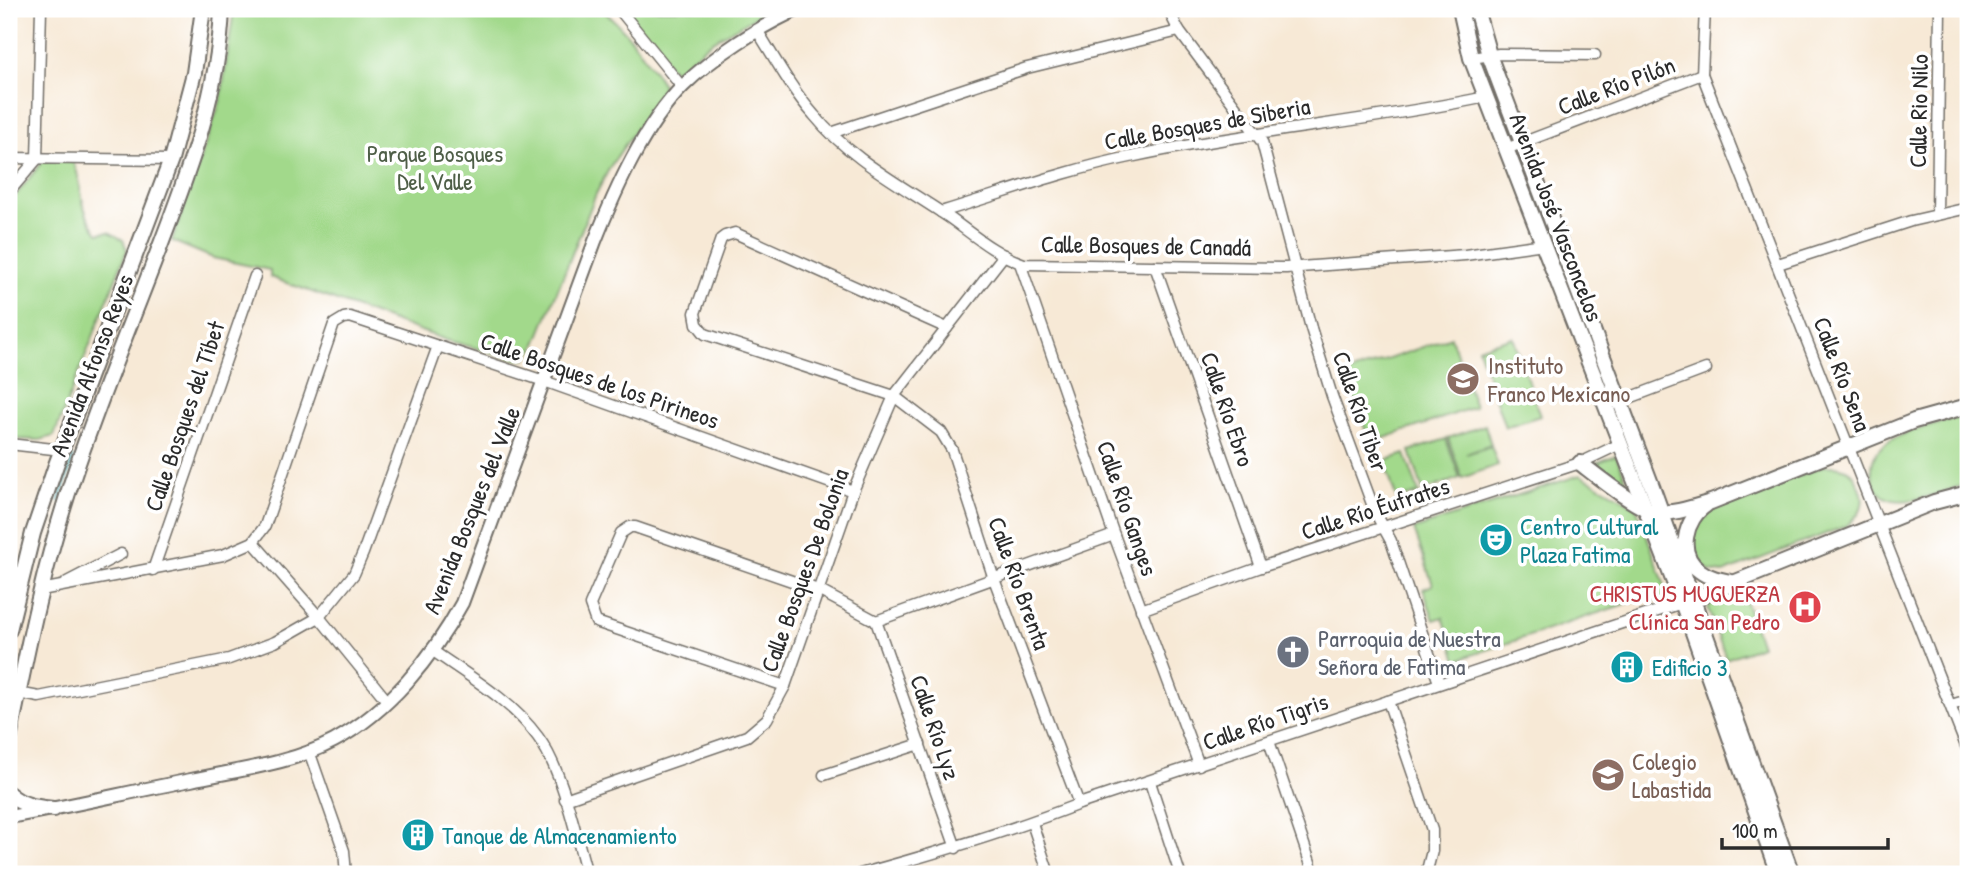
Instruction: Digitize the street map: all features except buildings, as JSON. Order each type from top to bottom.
[{"type":"main road","name":"Avenida Alfonso Reyes","points":[[9,630],[33,533],[171,160],[194,73],[204,9]]},
{"type":"main road","name":"Avenida Alfonso Reyes","points":[[9,740],[41,590],[75,471],[192,162],[207,108],[224,9]]},
{"type":"main road","name":"Avenida José Vasconcelos","points":[[1460,9],[1471,58],[1506,149],[1544,244],[1661,512],[1687,601],[1778,874]]},
{"type":"main road","name":"Avenida José Vasconcelos","points":[[1476,9],[1489,55],[1523,142],[1613,405],[1620,444],[1645,508],[1687,601],[1792,874]]},
{"type":"main road","points":[[1580,463],[1645,508],[1661,512],[1711,502],[1914,421],[1968,406]]},
{"type":"main road","points":[[1687,601],[1934,502],[1968,493]]},
{"type":"main road","points":[[1711,502],[1699,510],[1689,524],[1686,540],[1688,554],[1701,572],[1731,583]]},
{"type":"main road","points":[[9,794],[28,805],[54,808]]},
{"type":"street","points":[[9,192],[37,159],[41,9]]},
{"type":"street","points":[[619,9],[682,86]]},
{"type":"street","name":"Avenida Bosques del Valle","points":[[9,817],[263,765],[332,742],[388,702],[433,650],[451,623],[469,586],[615,191],[655,122],[682,86],[757,30],[799,9]]},
{"type":"street","name":"Calle Río Tiber","points":[[1168,9],[1179,30],[1258,135],[1264,149],[1311,328],[1332,396],[1375,512],[1391,541],[1439,684]]},
{"type":"street","name":"Calle Río Sena","points":[[1705,9],[1702,74],[1968,751]]},
{"type":"street","name":"Calle Rio Nilo","points":[[1937,214],[1940,9]]},
{"type":"street","name":"Calle Bosques de Canadá","points":[[757,30],[807,105],[831,133],[898,186],[1020,263],[1033,266],[1085,264],[1296,268],[1465,255],[1544,244]]},
{"type":"street","points":[[831,133],[1027,68],[1179,30]]},
{"type":"street","points":[[1471,58],[1489,55],[1595,55]]},
{"type":"street","name":"Calle Río Pilón","points":[[1506,149],[1702,74]]},
{"type":"street","name":"Calle Bosques de Siberia","points":[[941,212],[1108,161],[1311,125],[1441,107],[1486,97]]},
{"type":"street","points":[[9,159],[171,160]]},
{"type":"street","points":[[1778,264],[1937,214],[1968,208]]},
{"type":"street","name":"Calle Río Brenta","points":[[947,328],[740,234],[730,233],[721,239],[695,313],[695,318],[705,334],[894,396],[948,440],[994,579],[1079,804]]},
{"type":"street","name":"Calle Bosques De Bolonia","points":[[565,799],[747,736],[767,719],[785,686],[853,491],[894,396],[1004,255]]},
{"type":"street","name":"Calle Río Ganges","points":[[1020,263],[1114,535],[1199,765]]},
{"type":"street","name":"Calle Río Ebro","points":[[1155,266],[1261,566]]},
{"type":"street","name":"Calle Bosques del Tíbet","points":[[153,570],[255,276]]},
{"type":"street","name":"Calle Bosques de los Pirineos","points":[[253,542],[265,526],[334,324],[344,317],[544,381],[853,491]]},
{"type":"street","points":[[18,693],[39,697],[229,659],[275,642],[319,617],[354,574],[438,346]]},
{"type":"street","points":[[1613,405],[1706,369]]},
{"type":"street","points":[[9,444],[62,450]]},
{"type":"street","name":"Calle Río Éufrates","points":[[1142,610],[1261,566],[1580,463],[1620,444]]},
{"type":"street","points":[[785,686],[600,624],[593,617],[590,605],[618,537],[630,527],[818,590],[876,621],[1114,535]]},
{"type":"street","points":[[41,590],[223,555],[253,542],[388,702]]},
{"type":"street","points":[[58,588],[121,554]]},
{"type":"street","name":"Calle Río Tigris","points":[[860,874],[956,848],[1032,823],[1079,804],[1687,601]]},
{"type":"street","name":"Calle Río Lyz","points":[[876,621],[956,848]]},
{"type":"street","points":[[433,650],[482,685],[518,715],[538,737],[551,760],[565,799],[587,874]]},
{"type":"street","points":[[1951,705],[1968,700]]},
{"type":"street","points":[[1388,701],[1432,831],[1432,851],[1426,874]]},
{"type":"street","points":[[1269,741],[1314,874]]},
{"type":"street","points":[[824,775],[920,744]]},
{"type":"street","points":[[309,751],[344,851],[346,874]]},
{"type":"street","points":[[1150,782],[1180,874]]},
{"type":"street","points":[[1032,823],[1049,874]]},
{"type":"green space","name":"Parque Bosques Del Valle","points":[[234,9],[601,9],[628,35],[663,85],[610,167],[596,194],[534,349],[525,359],[519,360],[446,340],[270,277],[270,270],[213,258],[172,241],[221,99]]},
{"type":"green space","points":[[620,9],[769,9],[711,42],[679,69],[673,70]]},
{"type":"green space","points":[[70,158],[91,222],[98,233],[109,232],[123,240],[127,250],[54,436],[40,440],[9,439],[9,204],[43,161]]},
{"type":"green space","points":[[1451,337],[1475,407],[1370,443],[1346,374]]},
{"type":"green space","points":[[1513,337],[1540,416],[1505,427],[1478,348]]},
{"type":"green space","points":[[1968,415],[1968,484],[1911,500],[1884,497],[1876,488],[1872,464],[1882,446],[1914,430]]},
{"type":"green space","points":[[1485,425],[1491,445],[1466,454],[1491,446],[1498,465],[1462,478],[1448,438]]},
{"type":"green space","points":[[1446,439],[1460,478],[1423,491],[1410,451]]},
{"type":"green space","points":[[1405,454],[1419,493],[1397,500],[1384,461]]},
{"type":"green space","points":[[1616,455],[1627,482],[1596,463]]},
{"type":"green space","points":[[1823,466],[1846,469],[1853,474],[1860,487],[1863,499],[1861,509],[1846,526],[1723,573],[1710,571],[1696,560],[1689,533],[1708,510]]},
{"type":"green space","points":[[1580,475],[1636,506],[1669,597],[1655,601],[1652,595],[1457,660],[1443,617],[1434,620],[1423,589],[1433,585],[1414,529]]},
{"type":"green space","points":[[1742,592],[1761,646],[1726,659],[1708,608],[1711,604]]},
{"type":"waterway","points":[[59,500],[73,458]]},
{"type":"place","name":"Instituto Franco Mexicano","points":[[1463,379]]},
{"type":"place","name":"Centro Cultural Plaza Fatima","points":[[1496,540]]},
{"type":"place","name":"CHRISTUS MUGUERZA Clínica San Pedro","points":[[1805,607]]},
{"type":"place","name":"Parroquia de Nuestra Señora de Fatima","points":[[1293,652]]},
{"type":"place","name":"Edificio 3","points":[[1627,667]]},
{"type":"place","name":"Colegio Labastida","points":[[1608,775]]},
{"type":"place","name":"Tanque de Almacenamiento","points":[[418,835]]}]
